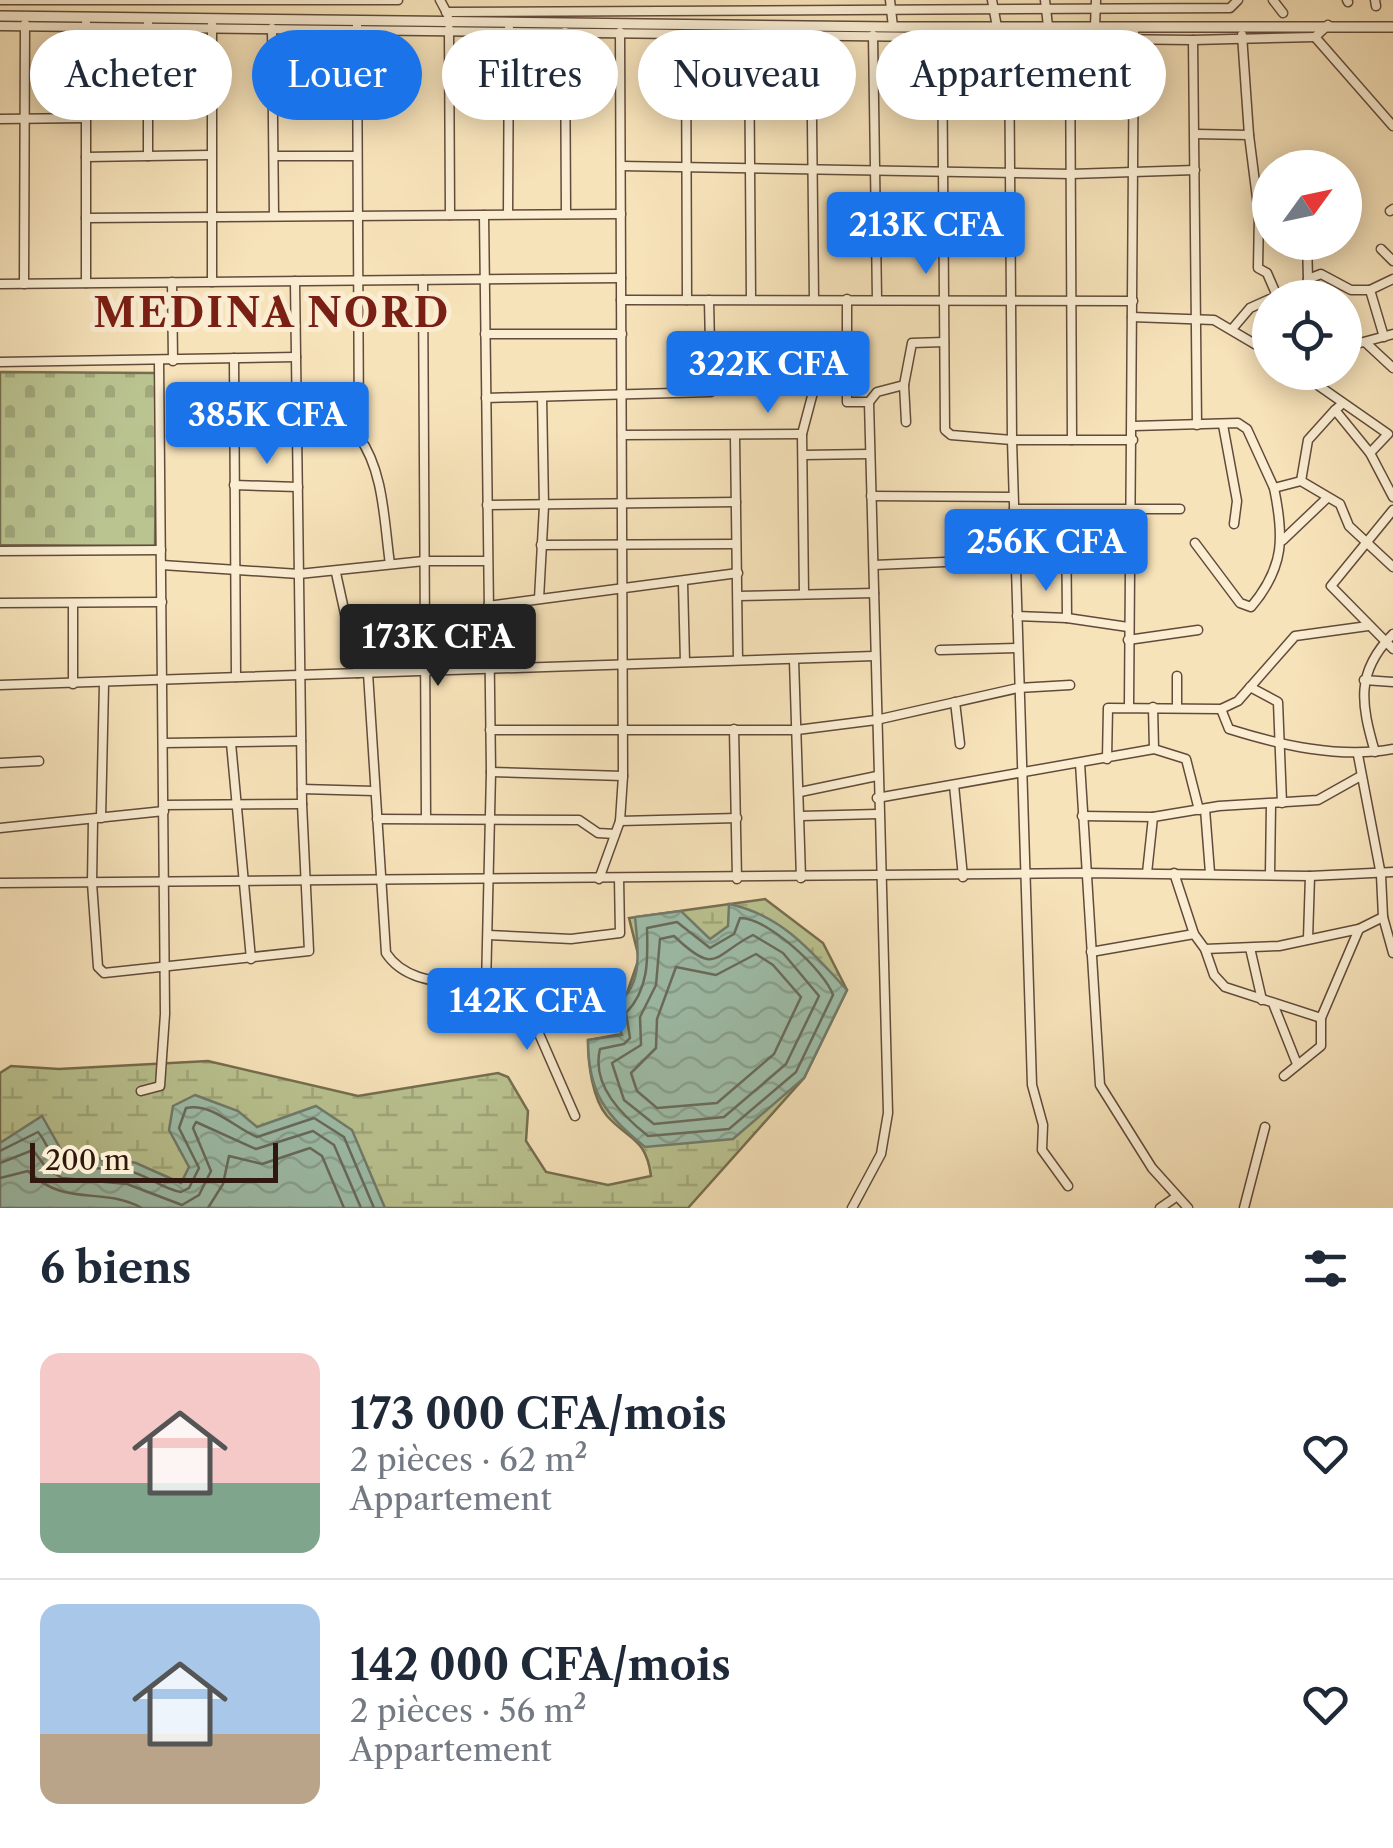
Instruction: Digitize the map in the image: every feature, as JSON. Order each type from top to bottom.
[{"type":"street","points":[[0,0],[396,0]]},
{"type":"street","points":[[89,30],[94,0]]},
{"type":"street","points":[[226,19],[228,0]]},
{"type":"street","points":[[384,18],[396,0]]},
{"type":"street","points":[[440,0],[448,21],[450,214]]},
{"type":"street","points":[[448,21],[630,4],[1178,4],[1230,8],[1238,0]]},
{"type":"street","points":[[1273,0],[1283,13]]},
{"type":"street","points":[[890,4],[893,26]]},
{"type":"street","points":[[993,4],[1004,30],[1048,26],[1393,26]]},
{"type":"street","points":[[1045,4],[1048,26]]},
{"type":"street","points":[[1095,26],[1096,4]]},
{"type":"street","points":[[0,16],[25,22]]},
{"type":"street","points":[[357,24],[384,18],[448,21],[503,30]]},
{"type":"street","points":[[212,24],[226,19],[272,24]]},
{"type":"street","points":[[509,19],[509,30]]},
{"type":"street","points":[[0,26],[89,20],[357,24],[509,19],[642,30]]},
{"type":"street","points":[[24,284],[25,22]]},
{"type":"street","points":[[148,23],[148,156]]},
{"type":"street","points":[[212,24],[212,282]]},
{"type":"street","points":[[272,24],[272,30]]},
{"type":"street","points":[[357,24],[357,30]]},
{"type":"street","points":[[1194,25],[1197,425]]},
{"type":"street","points":[[872,31],[893,26],[932,30]]},
{"type":"street","points":[[1243,26],[1252,159]]},
{"type":"street","points":[[1166,40],[1315,37],[1328,26]]},
{"type":"street","points":[[599,879],[620,820],[623,776],[620,28]]},
{"type":"street","points":[[592,30],[811,30]]},
{"type":"street","points":[[856,31],[876,31]]},
{"type":"street","points":[[872,31],[878,299]]},
{"type":"street","points":[[1315,37],[1393,126]]},
{"type":"street","points":[[0,119],[30,118]]},
{"type":"street","points":[[86,120],[86,283]]},
{"type":"street","points":[[273,120],[274,216]]},
{"type":"street","points":[[357,120],[360,437],[374,463],[390,564]]},
{"type":"street","points":[[508,214],[509,120]]},
{"type":"street","points":[[565,120],[566,214]]},
{"type":"street","points":[[687,120],[687,300]]},
{"type":"street","points":[[750,120],[751,300]]},
{"type":"street","points":[[812,120],[814,299]]},
{"type":"street","points":[[943,120],[945,430],[951,435],[1012,440],[1133,440]]},
{"type":"street","points":[[1008,120],[1016,616],[1032,1085],[1044,1125],[1042,1150],[1068,1186]]},
{"type":"street","points":[[1071,120],[1072,440]]},
{"type":"street","points":[[1129,706],[1134,120]]},
{"type":"street","points":[[1195,134],[1249,135]]},
{"type":"street","points":[[86,157],[210,155]]},
{"type":"street","points":[[274,156],[357,156]]},
{"type":"street","points":[[621,166],[1071,174],[1195,170]]},
{"type":"street","points":[[86,218],[621,214]]},
{"type":"street","points":[[484,215],[490,730],[486,987]]},
{"type":"street","points":[[1380,250],[1393,261]]},
{"type":"street","points":[[1258,260],[1258,268],[1267,273],[1269,280]]},
{"type":"street","points":[[0,284],[621,278]]},
{"type":"street","points":[[1362,290],[1393,279]]},
{"type":"street","points":[[424,280],[426,818]]},
{"type":"street","points":[[104,684],[92,883],[100,971],[309,951],[302,804],[295,281]]},
{"type":"street","points":[[172,282],[173,361]]},
{"type":"street","points":[[1362,343],[1389,336],[1370,290]]},
{"type":"street","points":[[847,299],[844,396],[853,404],[869,402]]},
{"type":"street","points":[[621,300],[1134,301]]},
{"type":"street","points":[[486,398],[710,392],[709,300]]},
{"type":"street","points":[[1233,328],[1252,307]]},
{"type":"street","points":[[1132,317],[1198,318],[1233,328],[1252,341]]},
{"type":"street","points":[[485,334],[622,334]]},
{"type":"street","points":[[906,422],[908,346],[916,341],[944,342]]},
{"type":"street","points":[[1366,342],[1393,368]]},
{"type":"street","points":[[804,594],[802,434],[820,366],[846,344]]},
{"type":"street","points":[[0,362],[296,357]]},
{"type":"street","points":[[234,358],[236,677]]},
{"type":"street","points":[[141,1091],[158,1088],[161,1083],[165,966],[159,362]]},
{"type":"street","points":[[710,368],[820,366]]},
{"type":"street","points":[[852,1208],[880,1154],[888,1112],[869,402],[877,392],[904,386]]},
{"type":"street","points":[[1319,390],[1338,407],[1390,436],[1370,453]]},
{"type":"street","points":[[539,599],[544,506],[542,396]]},
{"type":"street","points":[[1338,407],[1382,472],[1393,497]]},
{"type":"street","points":[[1302,480],[1308,440],[1338,407]]},
{"type":"street","points":[[234,424],[298,430]]},
{"type":"street","points":[[1134,426],[1238,424],[1247,429],[1274,488],[1283,540],[1272,577],[1246,607],[1195,543]]},
{"type":"street","points":[[1223,425],[1236,501],[1234,524]]},
{"type":"street","points":[[622,434],[802,434]]},
{"type":"street","points":[[734,436],[738,660]]},
{"type":"street","points":[[802,454],[870,454]]},
{"type":"street","points":[[1382,472],[1393,467]]},
{"type":"street","points":[[1274,488],[1302,480]]},
{"type":"street","points":[[1302,480],[1326,499],[1340,504],[1349,526],[1393,567]]},
{"type":"street","points":[[234,484],[298,487]]},
{"type":"street","points":[[872,496],[1014,497]]},
{"type":"street","points":[[1283,540],[1326,499]]},
{"type":"street","points":[[487,505],[736,502]]},
{"type":"street","points":[[1014,509],[1180,509]]},
{"type":"street","points":[[1066,510],[1068,618]]},
{"type":"street","points":[[1393,510],[1332,586],[1393,649]]},
{"type":"street","points":[[541,545],[736,544]]},
{"type":"street","points":[[0,551],[161,550]]},
{"type":"street","points":[[874,564],[1015,558]]},
{"type":"street","points":[[162,564],[299,574],[424,561],[487,561]]},
{"type":"street","points":[[336,572],[363,673],[377,819],[383,943],[392,961],[428,980],[486,987],[529,1008],[574,1116]]},
{"type":"street","points":[[488,606],[738,573]]},
{"type":"street","points":[[683,583],[685,662]]},
{"type":"street","points":[[738,596],[874,593]]},
{"type":"street","points":[[73,602],[73,684]]},
{"type":"street","points":[[0,603],[162,602]]},
{"type":"street","points":[[1016,616],[1068,618],[1128,627]]},
{"type":"street","points":[[1107,758],[1106,711],[1129,706],[1222,709],[1235,703],[1295,636],[1368,626]]},
{"type":"street","points":[[1128,640],[1198,630]]},
{"type":"street","points":[[1375,752],[1367,724],[1364,680],[1367,667],[1393,634]]},
{"type":"street","points":[[940,650],[1018,648]]},
{"type":"street","points":[[0,685],[874,656]]},
{"type":"street","points":[[794,660],[801,878]]},
{"type":"street","points":[[1176,707],[1177,676]]},
{"type":"street","points":[[1364,680],[1393,682]]},
{"type":"street","points":[[490,730],[797,730],[876,720],[1018,688],[1070,686]]},
{"type":"street","points":[[1250,687],[1278,702],[1282,803]]},
{"type":"street","points":[[955,702],[960,744]]},
{"type":"street","points":[[1153,706],[1154,749]]},
{"type":"street","points":[[1222,709],[1229,729],[1358,755],[1393,749]]},
{"type":"street","points":[[734,729],[736,879]]},
{"type":"street","points":[[231,742],[250,958]]},
{"type":"street","points":[[164,743],[301,742]]},
{"type":"street","points":[[877,798],[1154,749],[1186,759],[1202,810],[1210,873]]},
{"type":"street","points":[[1358,755],[1359,777],[1381,875],[1383,917],[1393,953]]},
{"type":"street","points":[[0,764],[39,761]]},
{"type":"street","points":[[1080,763],[1102,1093],[1176,1197],[1188,1208]]},
{"type":"street","points":[[490,772],[623,776]]},
{"type":"street","points":[[800,792],[877,776]]},
{"type":"street","points":[[1082,816],[1153,817],[1324,799],[1359,777]]},
{"type":"street","points":[[954,785],[963,877]]},
{"type":"street","points":[[302,789],[374,791]]},
{"type":"street","points":[[0,828],[164,808],[302,804]]},
{"type":"street","points":[[1270,874],[1271,804]]},
{"type":"street","points":[[801,816],[878,814]]},
{"type":"street","points":[[377,819],[488,816],[579,820],[598,833],[615,834]]},
{"type":"street","points":[[1147,873],[1153,817]]},
{"type":"street","points":[[620,820],[736,818]]},
{"type":"street","points":[[0,883],[879,878],[1086,873],[1310,876],[1393,872]]},
{"type":"street","points":[[1174,873],[1194,934],[1205,948],[1218,981],[1274,1006],[1321,1018]]},
{"type":"street","points":[[1308,939],[1310,876]]},
{"type":"street","points":[[488,935],[571,939],[620,933],[619,878]]},
{"type":"street","points":[[1205,948],[1250,948],[1308,939],[1359,929],[1383,917]]},
{"type":"street","points":[[1284,1076],[1321,1046],[1321,1018],[1359,929]]},
{"type":"street","points":[[1091,952],[1194,934]]},
{"type":"street","points":[[1250,948],[1262,1000]]},
{"type":"street","points":[[1274,1006],[1297,1064]]},
{"type":"street","points":[[1244,1208],[1266,1126]]},
{"type":"street","points":[[1160,1208],[1176,1197]]},
{"type":"green space","points":[[0,372],[157,373],[155,546],[0,545]]},
{"type":"green space","points":[[765,899],[823,943],[847,990],[804,1078],[688,1208],[0,1208],[0,1073],[11,1066],[59,1069],[208,1061],[358,1096],[498,1073],[508,1077],[528,1111],[526,1141],[546,1172],[608,1185],[651,1176],[641,1147],[602,1109],[589,1059],[588,1040],[622,1034],[612,1007],[625,999],[639,958],[629,918]]},
{"type":"water","points":[[729,904],[780,926],[847,990],[804,1078],[733,1139],[645,1147],[602,1102],[591,1075],[588,1040],[622,1035],[612,1007],[623,999],[635,979],[635,917],[681,911],[710,939],[728,926]]},
{"type":"water","points":[[195,1095],[238,1111],[257,1127],[316,1106],[352,1130],[385,1208],[0,1208],[0,1143],[42,1116],[64,1155],[93,1153],[104,1162],[109,1158],[136,1163],[181,1183],[189,1167],[169,1130],[173,1106]]},
{"type":"district","name":"MEDINA NORD","points":[[272,313]]}]
